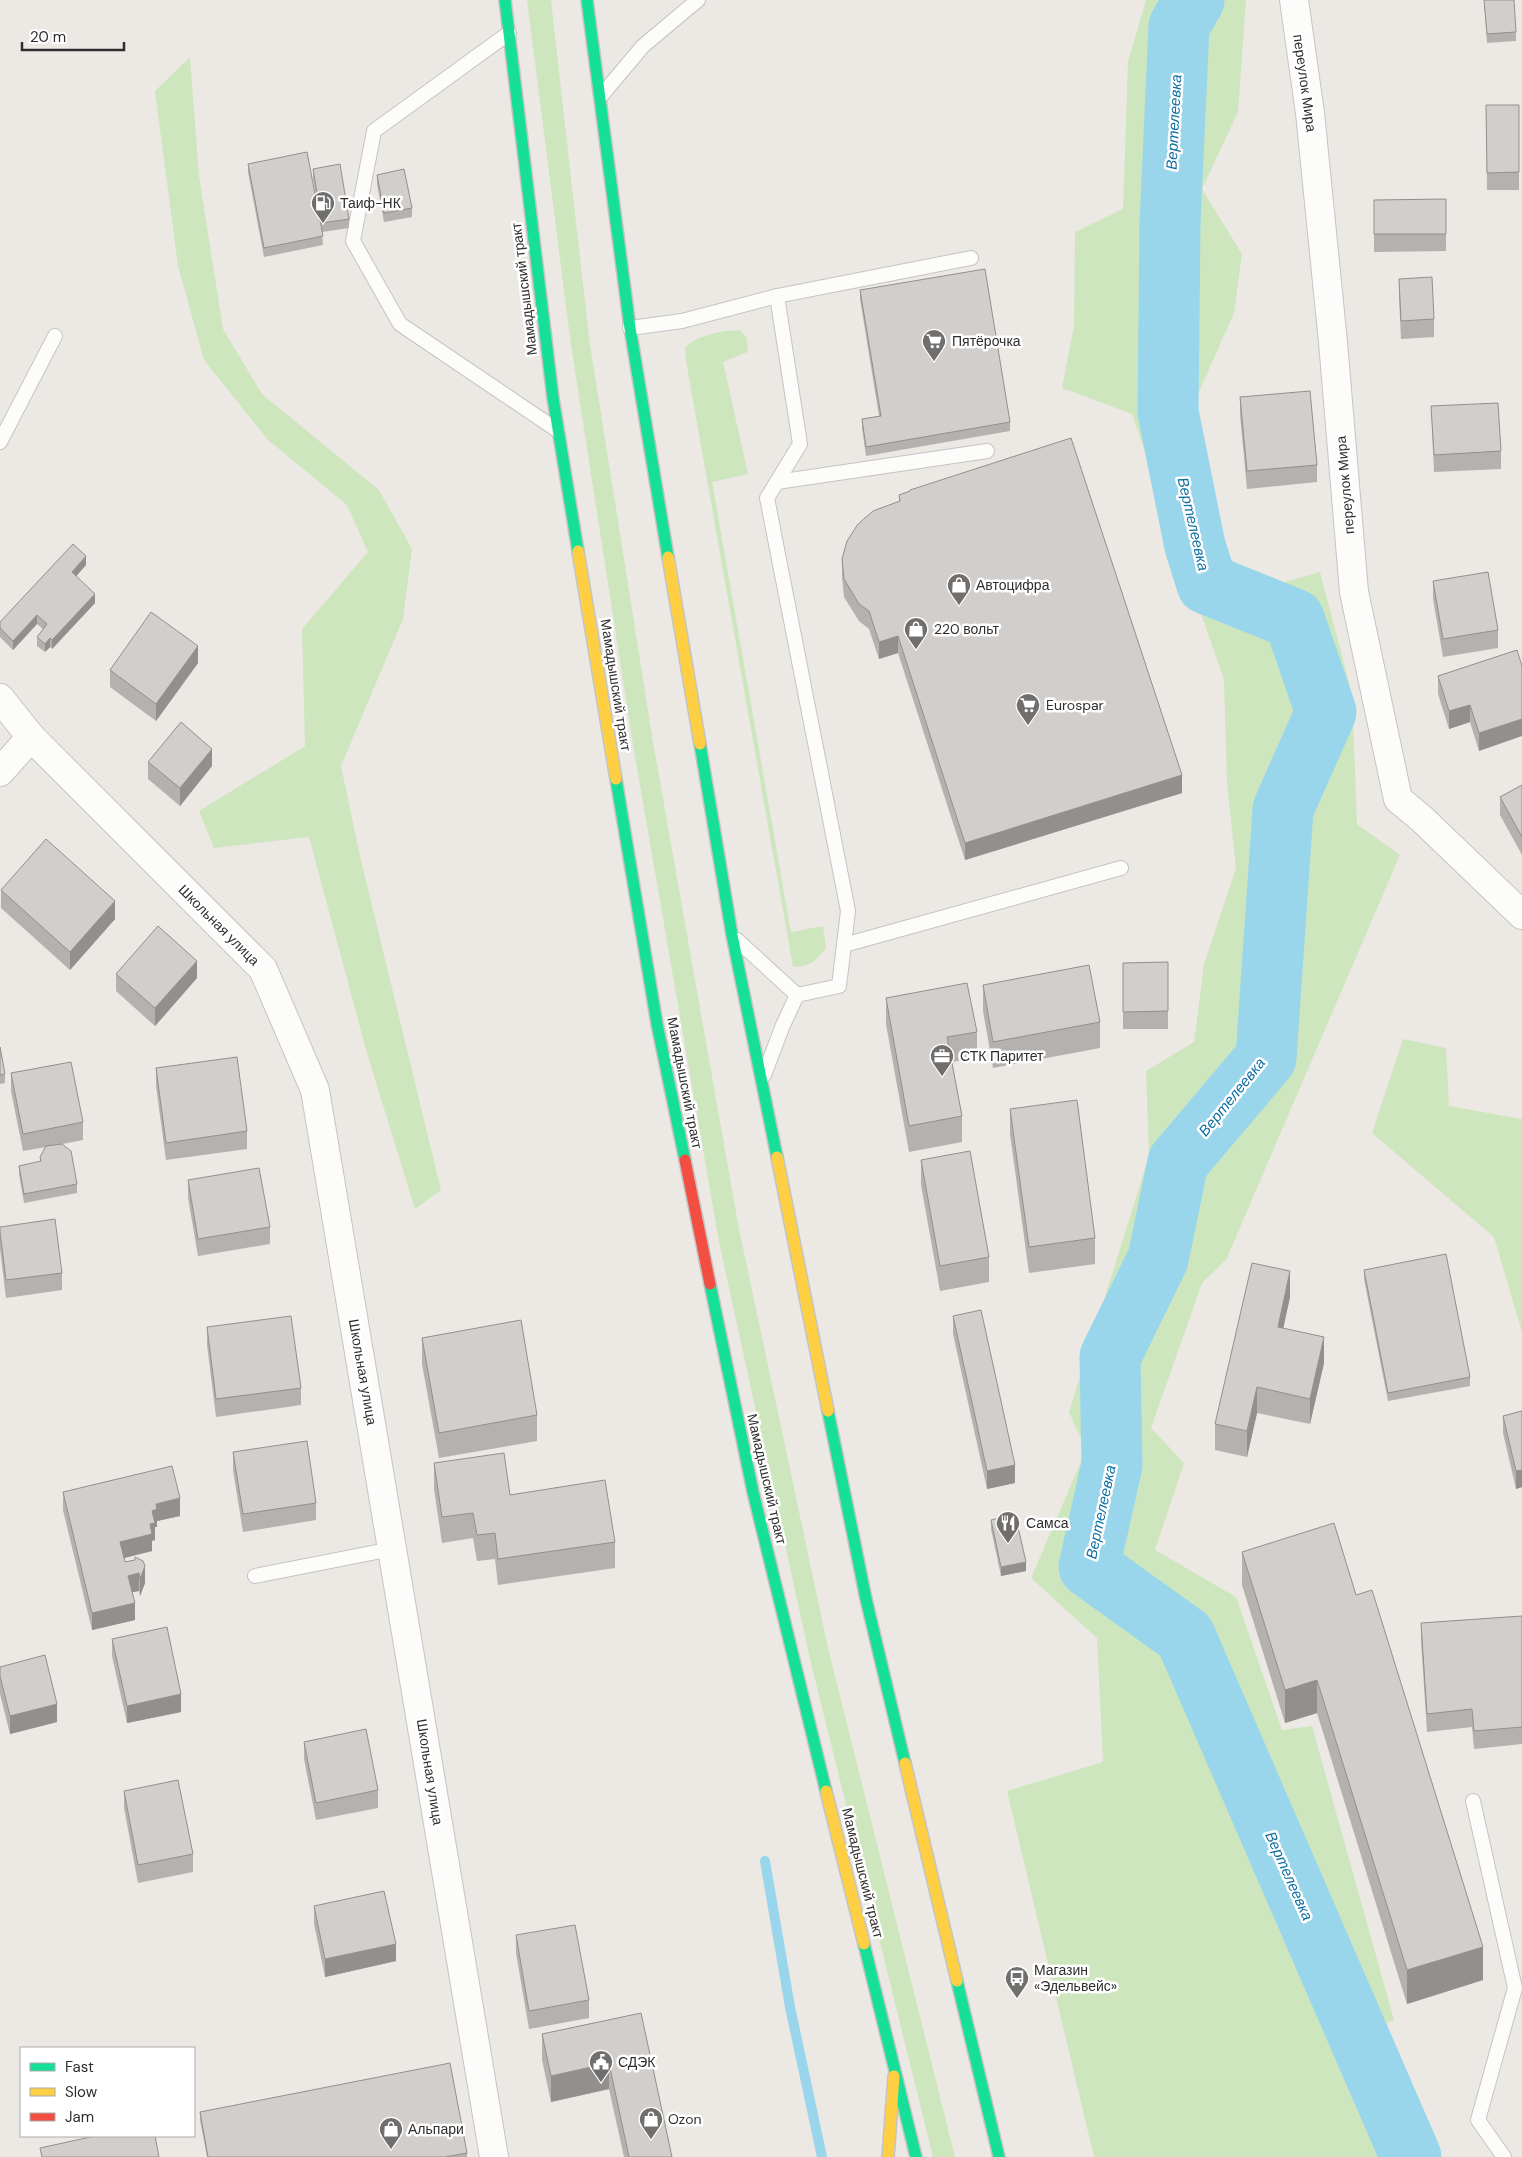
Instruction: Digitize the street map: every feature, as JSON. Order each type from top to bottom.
[{"type":"main road","name":"Мамадышский тракт","points":[[505,0],[558,431],[657,1024],[753,1492],[895,2065],[916,2157]]},
{"type":"main road","points":[[587,0],[630,328],[732,935],[866,1599],[999,2157]]},
{"type":"main road","points":[[888,2157],[895,2065]]},
{"type":"street","name":"переулок Мира","points":[[1294,0],[1310,113],[1333,342],[1354,592],[1398,799],[1422,819],[1522,915]]},
{"type":"street","name":"Школьная улица","points":[[0,698],[31,736],[264,970],[315,1090],[494,2157]]},
{"type":"street","points":[[0,772],[31,736]]},
{"type":"lane","points":[[599,99],[643,46],[698,0]]},
{"type":"lane","points":[[509,33],[374,130],[352,241],[400,324],[558,431]]},
{"type":"lane","points":[[630,328],[682,321],[777,296],[971,258]]},
{"type":"lane","points":[[777,296],[800,444],[767,498],[848,911],[839,986],[797,995]]},
{"type":"lane","points":[[0,442],[54,336]]},
{"type":"lane","points":[[777,482],[987,451]]},
{"type":"lane","points":[[844,946],[1121,868]]},
{"type":"lane","points":[[732,935],[797,995]]},
{"type":"lane","points":[[762,1082],[783,1025],[797,995]]},
{"type":"lane","points":[[255,1576],[392,1549]]},
{"type":"lane","points":[[1473,1801],[1515,1988],[1478,2120],[1504,2157]]},
{"type":"green space","points":[[527,0],[551,0],[589,338],[652,736],[739,1229],[828,1648],[955,2157],[933,2157],[810,1659],[719,1242],[633,745],[571,345]]},
{"type":"green space","points":[[1146,0],[1246,0],[1238,112],[1202,189],[1242,254],[1234,313],[1194,403],[1220,569],[1270,586],[1320,572],[1352,694],[1357,824],[1400,855],[1226,1260],[1202,1283],[1151,1428],[1184,1463],[1155,1550],[1236,1597],[1282,1730],[1312,1726],[1394,2020],[1366,2032],[1423,2157],[1094,2157],[1007,1791],[1103,1762],[1097,1638],[1031,1578],[1086,1450],[1069,1412],[1149,1156],[1146,1071],[1194,1042],[1204,964],[1236,868],[1227,783],[1224,680],[1132,414],[1062,388],[1074,326],[1075,232],[1123,209],[1128,62]]},
{"type":"green space","points":[[190,57],[199,176],[223,329],[262,394],[379,490],[412,549],[403,619],[341,766],[360,856],[441,1190],[415,1209],[366,1050],[309,837],[214,848],[199,811],[305,746],[302,629],[368,552],[347,505],[268,440],[204,360],[178,266],[155,91]]},
{"type":"green space","points":[[740,330],[747,338],[748,352],[723,362],[748,474],[712,482],[791,932],[823,926],[826,948],[812,962],[793,967],[686,361],[685,348],[690,343],[703,336],[718,332]]},
{"type":"green space","points":[[1403,1039],[1446,1048],[1449,1106],[1522,1119],[1522,1332],[1494,1237],[1372,1133]]},
{"type":"building","points":[[1484,0],[1514,0],[1516,32],[1487,34]]},
{"type":"building","points":[[1486,105],[1519,105],[1519,172],[1487,173]]},
{"type":"building","points":[[307,152],[323,236],[264,248],[248,164]]},
{"type":"building","points":[[340,164],[349,219],[322,223],[313,169]]},
{"type":"building","points":[[404,169],[412,208],[384,213],[377,175]]},
{"type":"building","points":[[1446,199],[1446,234],[1374,234],[1374,200]]},
{"type":"building","name":"Пятёрочка","points":[[985,269],[1010,422],[866,447],[862,419],[881,416],[860,290]]},
{"type":"building","points":[[1432,277],[1434,319],[1401,321],[1399,279]]},
{"type":"building","points":[[1310,391],[1317,465],[1247,471],[1240,397]]},
{"type":"building","points":[[1498,403],[1501,451],[1434,455],[1431,406]]},
{"type":"building","points":[[1071,438],[1182,775],[965,843],[898,636],[879,642],[869,611],[859,604],[844,579],[842,559],[847,541],[858,524],[873,511],[900,501],[899,495]]},
{"type":"building","points":[[73,544],[86,556],[72,572],[95,594],[52,640],[50,638],[45,644],[37,637],[47,624],[37,615],[13,641],[0,628],[0,622]]},
{"type":"building","points":[[1488,572],[1498,630],[1443,639],[1433,581]]},
{"type":"building","points":[[151,612],[198,646],[156,704],[110,670]]},
{"type":"building","points":[[1517,650],[1522,666],[1522,719],[1479,733],[1470,705],[1449,711],[1438,676]]},
{"type":"building","points":[[181,722],[212,749],[180,788],[148,762]]},
{"type":"building","points":[[1522,785],[1522,837],[1500,797]]},
{"type":"building","points":[[46,839],[115,901],[70,952],[1,890]]},
{"type":"building","points":[[158,926],[197,961],[155,1008],[116,974]]},
{"type":"building","points":[[1168,962],[1168,1011],[1123,1012],[1123,963]]},
{"type":"building","points":[[1089,965],[1100,1022],[993,1042],[983,985]]},
{"type":"building","points":[[967,983],[977,1032],[947,1037],[962,1116],[909,1126],[886,998]]},
{"type":"building","points":[[0,1047],[5,1074],[0,1075]]},
{"type":"building","points":[[237,1057],[247,1131],[166,1143],[156,1068]]},
{"type":"building","points":[[71,1062],[83,1122],[23,1134],[11,1073]]},
{"type":"building","points":[[1077,1100],[1095,1238],[1029,1247],[1010,1109]]},
{"type":"building","points":[[62,1144],[71,1151],[77,1184],[24,1194],[19,1166],[41,1161],[40,1157],[46,1146]]},
{"type":"building","points":[[970,1151],[989,1257],[940,1266],[921,1160]]},
{"type":"building","points":[[259,1168],[270,1227],[198,1239],[188,1180]]},
{"type":"building","points":[[55,1219],[62,1273],[6,1280],[0,1227]]},
{"type":"building","points":[[1446,1254],[1470,1377],[1388,1393],[1364,1270]]},
{"type":"building","points":[[1252,1263],[1290,1271],[1278,1327],[1324,1337],[1310,1399],[1257,1387],[1247,1431],[1215,1424]]},
{"type":"building","points":[[981,1310],[1015,1465],[987,1471],[953,1316]]},
{"type":"building","points":[[291,1316],[301,1388],[216,1399],[207,1327]]},
{"type":"building","points":[[521,1320],[537,1415],[439,1433],[422,1338]]},
{"type":"building","points":[[1522,1411],[1522,1470],[1516,1471],[1503,1416]]},
{"type":"building","points":[[307,1441],[316,1503],[243,1514],[233,1452]]},
{"type":"building","points":[[504,1453],[510,1495],[605,1480],[615,1542],[498,1559],[495,1533],[477,1535],[473,1513],[442,1517],[434,1463]]},
{"type":"building","points":[[172,1466],[180,1498],[156,1504],[157,1509],[152,1511],[155,1523],[150,1524],[152,1534],[120,1542],[125,1562],[135,1560],[135,1557],[143,1561],[145,1566],[140,1579],[139,1573],[128,1576],[135,1603],[92,1613],[63,1492]]},
{"type":"building","points":[[1015,1514],[1026,1562],[1001,1567],[991,1520]]},
{"type":"building","points":[[1334,1523],[1356,1595],[1372,1590],[1483,1947],[1407,1970],[1317,1680],[1285,1690],[1242,1552]]},
{"type":"building","points":[[1522,1616],[1522,1727],[1474,1731],[1472,1709],[1427,1714],[1421,1623]]},
{"type":"building","points":[[167,1627],[181,1694],[127,1706],[112,1639]]},
{"type":"building","points":[[45,1655],[57,1704],[10,1716],[0,1676],[0,1667]]},
{"type":"building","points":[[366,1729],[378,1790],[316,1803],[304,1742]]},
{"type":"building","points":[[178,1780],[193,1854],[138,1865],[124,1791]]},
{"type":"building","points":[[384,1891],[396,1944],[325,1959],[314,1906]]},
{"type":"building","points":[[575,1925],[589,2000],[529,2011],[516,1935]]},
{"type":"building","points":[[641,2013],[672,2157],[629,2157],[609,2063],[551,2076],[542,2034]]},
{"type":"building","points":[[450,2063],[467,2153],[445,2157],[208,2157],[200,2112]]},
{"type":"building","points":[[90,2137],[155,2137],[159,2157],[42,2157],[40,2148]]},
{"type":"waterway","name":"Вертелеевка","points":[[1194,0],[1179,26],[1170,224],[1168,412],[1195,546],[1207,584],[1294,619],[1326,712],[1283,809],[1266,1058],[1178,1162],[1158,1259],[1110,1357],[1112,1465],[1089,1567],[1185,1636],[1411,2157]]},
{"type":"waterway","points":[[765,1861],[790,2007],[822,2157]]},
{"type":"traffic: fast","points":[[505,0],[553,398],[578,551]]},
{"type":"traffic: fast","points":[[587,0],[630,328],[668,557]]},
{"type":"traffic: fast","points":[[700,744],[732,935],[777,1157]]},
{"type":"traffic: fast","points":[[616,779],[657,1024],[685,1160]]},
{"type":"traffic: fast","points":[[710,1284],[753,1492],[826,1791]]},
{"type":"traffic: fast","points":[[828,1411],[866,1599],[905,1763]]},
{"type":"traffic: fast","points":[[864,1944],[916,2157]]},
{"type":"traffic: fast","points":[[957,1981],[999,2157]]},
{"type":"traffic: slow","points":[[578,551],[616,779]]},
{"type":"traffic: slow","points":[[668,557],[700,744]]},
{"type":"traffic: slow","points":[[777,1157],[828,1411]]},
{"type":"traffic: slow","points":[[905,1763],[957,1981]]},
{"type":"traffic: slow","points":[[826,1791],[864,1944]]},
{"type":"traffic: slow","points":[[888,2157],[894,2076]]},
{"type":"traffic: jam","points":[[685,1160],[710,1284]]},
{"type":"place","name":"Таиф-НК","points":[[323,224]]},
{"type":"place","name":"Пятёрочка","points":[[934,362]]},
{"type":"place","name":"Автоцифра","points":[[959,606]]},
{"type":"place","name":"220 вольт","points":[[916,650]]},
{"type":"place","name":"Eurospar","points":[[1028,726]]},
{"type":"place","name":"СТК Паритет","points":[[942,1077]]},
{"type":"place","name":"Самса","points":[[1008,1544]]},
{"type":"place","name":"Магазин «Эдельвейс»","points":[[1017,1999]]},
{"type":"place","name":"СДЭК","points":[[601,2083]]},
{"type":"place","name":"Ozon","points":[[651,2140]]},
{"type":"place","name":"Альпари","points":[[391,2150]]}]
